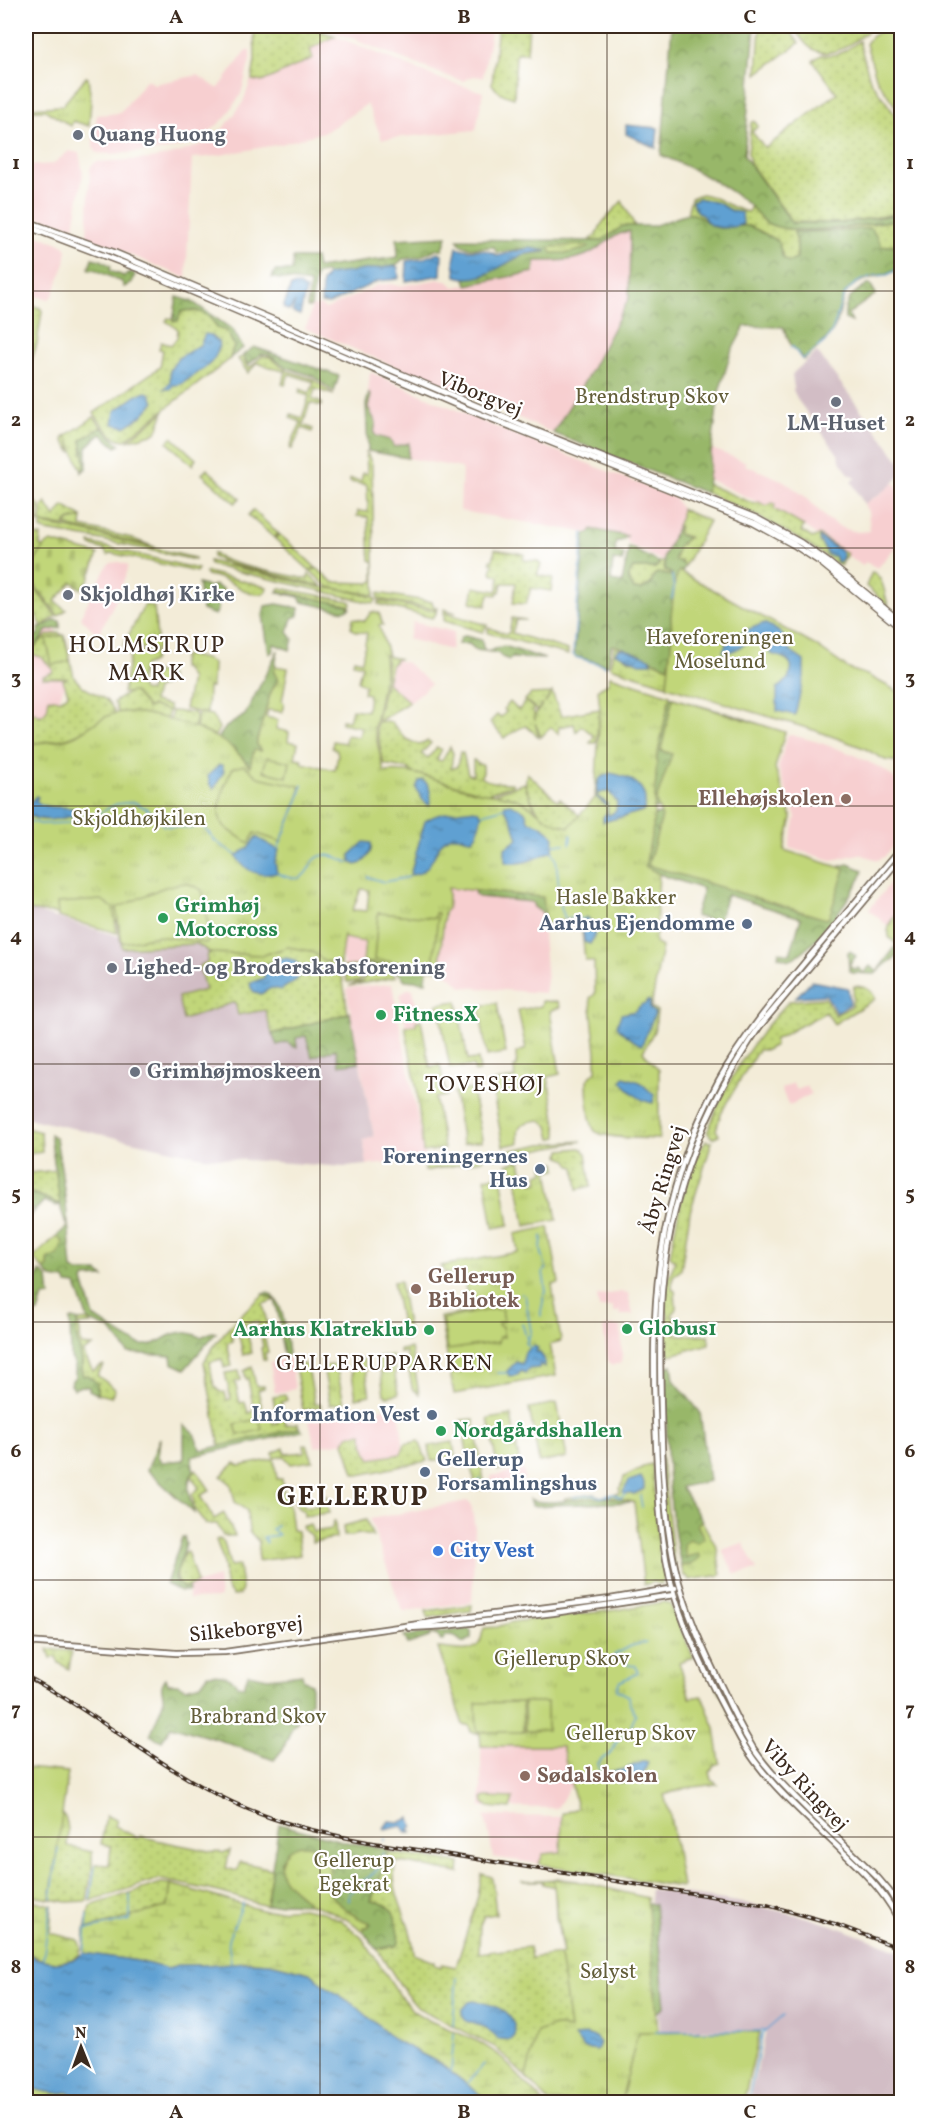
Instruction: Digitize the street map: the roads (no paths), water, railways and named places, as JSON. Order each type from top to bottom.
[{"type":"main road","name":"Viborgvej","points":[[26,221],[105,249],[531,429],[756,518],[801,543],[828,562],[902,623]]},
{"type":"main road","name":"Viborgvej","points":[[26,226],[139,268],[468,409],[754,523],[794,544],[820,562],[902,629]]},
{"type":"main road","name":"Åby Ringvej","points":[[674,1592],[664,1549],[658,1494],[654,1363],[657,1275],[674,1189],[688,1146],[704,1110],[745,1037],[773,1000],[902,847]]},
{"type":"main road","name":"Åby Ringvej","points":[[681,1590],[671,1548],[665,1494],[660,1355],[663,1276],[669,1236],[681,1187],[711,1108],[741,1055],[771,1013],[902,856]]},
{"type":"main road","name":"Silkeborgvej","points":[[26,1642],[176,1653],[225,1652],[441,1620],[681,1590]]},
{"type":"main road","name":"Viby Ringvej","points":[[681,1590],[706,1656],[754,1750],[782,1784],[878,1878],[902,1912]]},
{"type":"main road","name":"Viby Ringvej","points":[[674,1592],[695,1647],[735,1729],[756,1763],[778,1788],[873,1881],[889,1901],[902,1926]]},
{"type":"water","points":[[626,125],[658,128],[656,148],[626,134]]},
{"type":"water","points":[[699,198],[742,213],[743,224],[726,228],[709,224],[696,210],[692,201]]},
{"type":"water","points":[[457,247],[488,251],[498,256],[529,248],[547,251],[526,254],[491,272],[474,278],[465,278],[456,276],[454,261]]},
{"type":"water","points":[[438,252],[442,254],[441,275],[406,281],[407,261],[422,259]]},
{"type":"water","points":[[398,267],[398,279],[378,281],[329,304],[321,303],[322,282],[327,275]]},
{"type":"water","points":[[299,285],[306,290],[300,315],[292,312],[295,302],[289,311],[283,308],[291,286]]},
{"type":"water","points":[[205,334],[211,335],[219,343],[217,354],[207,366],[184,382],[173,385],[171,389],[164,389],[170,382],[170,370],[178,358],[200,345]]},
{"type":"water","points":[[145,392],[150,393],[154,402],[142,416],[125,427],[113,424],[115,411]]},
{"type":"water","points":[[819,537],[841,551],[843,556],[841,561],[838,562],[834,556],[828,555]]},
{"type":"water","points":[[764,623],[781,633],[790,651],[804,661],[804,677],[795,715],[777,711],[777,688],[788,678],[791,667],[786,659],[771,654],[770,644],[760,637],[733,651],[723,652],[728,638]]},
{"type":"water","points":[[623,648],[650,658],[652,663],[640,663],[615,653]]},
{"type":"water","points":[[219,765],[222,765],[224,771],[214,789],[210,785],[208,776]]},
{"type":"water","points":[[610,773],[638,784],[644,795],[644,811],[603,822],[607,806],[597,798],[597,785],[600,778]],"holes":[[[609,792],[617,802],[616,811],[608,816],[607,803],[599,798],[598,794]]]},
{"type":"water","points":[[423,780],[430,792],[429,806],[421,798],[416,788],[419,781]]},
{"type":"water","points":[[36,796],[38,797],[36,801],[41,804],[75,809],[80,811],[80,814],[52,820],[32,817],[26,814],[27,806]]},
{"type":"water","points":[[510,804],[525,811],[528,821],[543,827],[554,837],[553,850],[523,862],[505,862],[505,848],[518,839],[511,818],[504,808],[505,805]]},
{"type":"water","points":[[474,809],[482,815],[473,839],[449,837],[444,840],[424,870],[410,875],[425,821],[442,814]]},
{"type":"water","points":[[256,837],[279,850],[275,862],[277,873],[253,872],[236,856],[249,847]]},
{"type":"water","points":[[364,842],[371,843],[370,854],[356,865],[351,862],[350,855]]},
{"type":"water","points":[[586,917],[595,929],[590,944],[584,942],[582,923]]},
{"type":"water","points":[[281,958],[296,962],[301,970],[300,976],[281,990],[271,988],[261,994],[255,993],[250,983],[264,978],[266,965]]},
{"type":"water","points":[[811,981],[848,988],[850,1004],[836,1013],[826,995],[796,997]]},
{"type":"water","points":[[648,1000],[650,1009],[655,1013],[642,1045],[617,1025],[621,1014],[635,1011]]},
{"type":"water","points":[[624,1077],[640,1082],[654,1095],[653,1103],[631,1092],[621,1081]]},
{"type":"water","points":[[534,1346],[538,1348],[536,1352],[544,1358],[544,1367],[540,1364],[539,1368],[509,1376],[507,1371],[516,1362],[522,1364],[525,1352]]},
{"type":"water","points":[[641,1477],[644,1489],[634,1494],[623,1492],[629,1481]]},
{"type":"water","points":[[645,1761],[648,1762],[643,1775],[637,1781],[618,1782],[601,1773],[622,1770]]},
{"type":"water","points":[[410,1818],[413,1826],[408,1831],[412,1831],[411,1833],[406,1833],[402,1826],[385,1830],[384,1828],[389,1821],[400,1822]]},
{"type":"water","points":[[26,1951],[35,1958],[58,1963],[75,1959],[84,1953],[138,1961],[168,1969],[178,1965],[248,1962],[270,1963],[313,1974],[322,1984],[356,2006],[393,2039],[439,2063],[490,2102],[82,2102],[68,2092],[30,2088],[26,2086]]},
{"type":"water","points":[[469,2002],[489,2004],[508,2015],[515,2028],[515,2036],[511,2040],[498,2039],[486,2028],[466,2021],[462,2010]]},
{"type":"water","points":[[585,2034],[595,2037],[600,2043],[597,2050],[584,2048],[574,2037]]},
{"type":"waterway","points":[[874,276],[887,275],[902,267]]},
{"type":"waterway","points":[[817,348],[827,340],[847,291],[856,283],[870,277]]},
{"type":"waterway","points":[[790,348],[792,346],[804,359],[815,350]]},
{"type":"waterway","points":[[583,533],[573,654],[575,657],[606,666]]},
{"type":"waterway","points":[[672,575],[674,588],[672,599]]},
{"type":"waterway","points":[[278,849],[302,785]]},
{"type":"waterway","points":[[26,820],[40,824],[67,823],[99,813],[117,804],[134,802],[147,809],[164,826],[192,828],[198,825],[205,828],[215,841],[236,855]]},
{"type":"waterway","points":[[482,814],[504,808]]},
{"type":"waterway","points":[[76,821],[92,820]]},
{"type":"waterway","points":[[570,844],[571,835]]},
{"type":"waterway","points":[[554,844],[565,844]]},
{"type":"waterway","points":[[552,851],[556,858],[559,888]]},
{"type":"waterway","points":[[277,873],[289,878],[298,878],[303,876],[314,860],[327,855],[350,863]]},
{"type":"waterway","points":[[368,877],[384,882],[409,877]]},
{"type":"waterway","points":[[562,898],[561,908],[565,918],[584,919]]},
{"type":"waterway","points":[[541,1316],[546,1292],[543,1272],[546,1268],[541,1250],[542,1236]]},
{"type":"waterway","points":[[525,1295],[531,1332],[526,1344],[531,1348]]},
{"type":"waterway","points":[[522,1323],[527,1339]]},
{"type":"waterway","points":[[498,1373],[507,1373]]},
{"type":"waterway","points":[[477,1484],[481,1479]]},
{"type":"waterway","points":[[573,1497],[594,1495],[601,1497],[613,1494],[621,1498],[625,1494]]},
{"type":"waterway","points":[[640,1496],[642,1507]]},
{"type":"waterway","points":[[267,1543],[263,1537],[279,1535],[272,1529],[277,1526]]},
{"type":"waterway","points":[[601,1772],[598,1764],[601,1759],[609,1755],[618,1740],[629,1731],[636,1714],[630,1705],[629,1696],[617,1690],[619,1682],[638,1673],[636,1666],[628,1665],[614,1655],[631,1646],[646,1642]]},
{"type":"waterway","points":[[51,1898],[58,1848]]},
{"type":"waterway","points":[[349,1901],[349,1893],[353,1887],[377,1870],[383,1852]]},
{"type":"waterway","points":[[90,1899],[95,1865]]},
{"type":"waterway","points":[[331,1888],[352,1887]]},
{"type":"waterway","points":[[85,1930],[130,1920],[130,1894]]},
{"type":"waterway","points":[[231,1962],[228,1940],[243,1903]]},
{"type":"waterway","points":[[43,1959],[51,1905]]},
{"type":"waterway","points":[[84,1953],[88,1914]]},
{"type":"waterway","points":[[453,2025],[457,1977]]},
{"type":"waterway","points":[[749,2096],[762,2034],[783,2016]]},
{"type":"waterway","points":[[655,2031],[765,2031]]},
{"type":"waterway","points":[[451,2072],[454,2033]]},
{"type":"waterway","points":[[467,2084],[484,2064]]},
{"type":"railway","points":[[26,1676],[205,1788],[232,1802],[282,1822],[368,1842],[767,1905],[835,1924],[902,1949]]},
{"type":"place","name":"Quang Huong","points":[[78,135]]},
{"type":"place","name":"LM-Huset","points":[[836,402]]},
{"type":"place","name":"Skjoldhøj Kirke","points":[[68,595]]},
{"type":"place","name":"Ellehøjskolen","points":[[846,799]]},
{"type":"place","name":"Grimhøj Motocross","points":[[163,918]]},
{"type":"place","name":"Aarhus Ejendomme","points":[[747,924]]},
{"type":"place","name":"Lighed- og Broderskabsforening","points":[[112,968]]},
{"type":"place","name":"FitnessX","points":[[381,1015]]},
{"type":"place","name":"Grimhøjmoskeen","points":[[135,1072]]},
{"type":"place","name":"Foreningernes Hus","points":[[540,1169]]},
{"type":"place","name":"Gellerup Bibliotek","points":[[416,1289]]},
{"type":"place","name":"Globus1","points":[[627,1329]]},
{"type":"place","name":"Aarhus Klatreklub","points":[[429,1330]]},
{"type":"place","name":"Information Vest","points":[[432,1415]]},
{"type":"place","name":"Nordgårdshallen","points":[[441,1431]]},
{"type":"place","name":"Gellerup Forsamlingshus","points":[[425,1472]]},
{"type":"place","name":"City Vest","points":[[438,1551]]},
{"type":"place","name":"Sødalskolen","points":[[525,1776]]},
{"type":"district","name":"HOLMSTRUP MARK","points":[[147,660]]},
{"type":"district","name":"TOVESHØJ","points":[[485,1085]]},
{"type":"district","name":"GELLERUPPARKEN","points":[[385,1364]]},
{"type":"district","name":"GELLERUP","points":[[353,1498]]},
{"type":"park label","name":"Brendstrup Skov","points":[[652,397]]},
{"type":"park label","name":"Haveforeningen Moselund","points":[[720,650]]},
{"type":"park label","name":"Skjoldhøjkilen","points":[[139,819]]},
{"type":"park label","name":"Hasle Bakker","points":[[616,898]]},
{"type":"park label","name":"Gjellerup Skov","points":[[562,1659]]},
{"type":"park label","name":"Brabrand Skov","points":[[258,1717]]},
{"type":"park label","name":"Gellerup Skov","points":[[631,1734]]},
{"type":"park label","name":"Gellerup Egekrat","points":[[354,1873]]},
{"type":"park label","name":"Sølyst","points":[[608,1972]]}]
